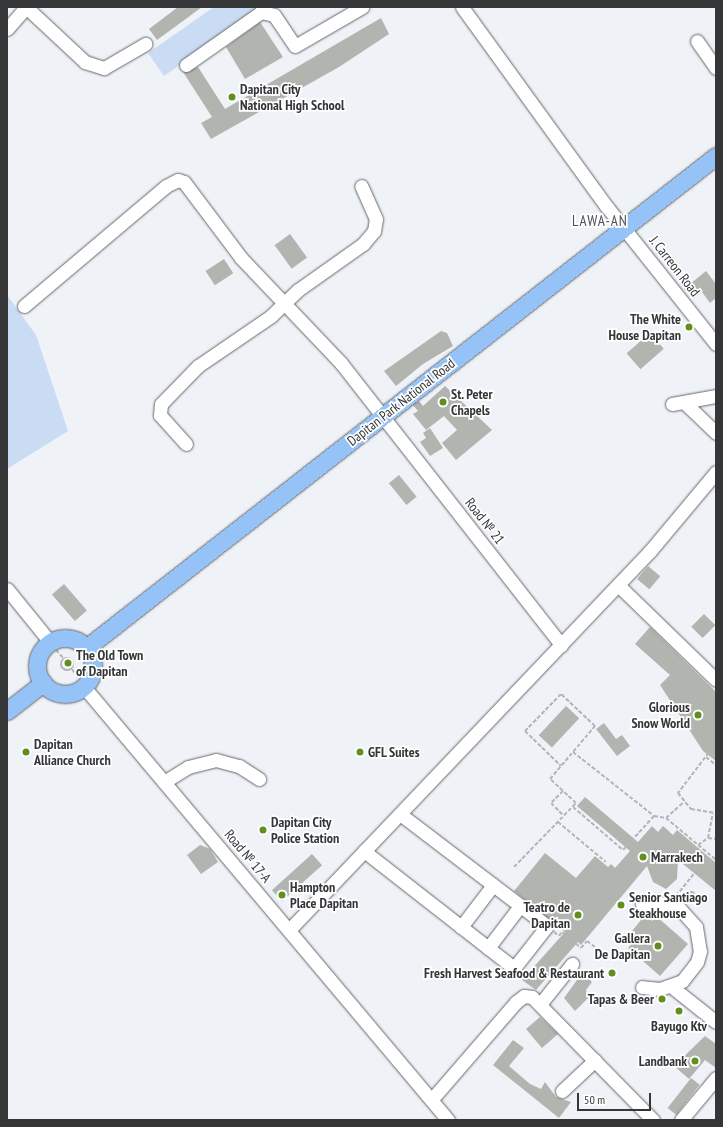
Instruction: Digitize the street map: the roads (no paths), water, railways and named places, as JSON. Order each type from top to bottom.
[{"type":"main road","name":"Dapitan Park National Road","points":[[86,648],[716,156]]},
{"type":"main road","points":[[69,639],[86,648],[93,671],[84,687],[73,693],[60,694],[43,684],[37,665],[41,652],[50,642],[69,639]]},
{"type":"main road","points":[[7,711],[43,684]]},
{"type":"street","points":[[7,29],[26,7],[85,62],[104,68],[145,44]]},
{"type":"street","points":[[186,66],[261,12],[274,15],[295,46],[362,7]]},
{"type":"street","name":"J. Carreon Road","points":[[462,7],[624,228],[715,341]]},
{"type":"street","points":[[697,41],[716,68]]},
{"type":"street","name":"Road № 21","points":[[24,306],[166,186],[178,180],[184,182],[240,258],[341,363],[561,645]]},
{"type":"street","points":[[186,444],[160,415],[161,404],[198,366],[284,304],[363,244],[374,231],[376,219],[361,186]]},
{"type":"street","points":[[672,404],[686,404],[716,396]]},
{"type":"street","points":[[686,404],[716,433]]},
{"type":"street","points":[[288,930],[618,585],[716,472]]},
{"type":"street","points":[[618,585],[716,680]]},
{"type":"street","points":[[7,589],[50,642]]},
{"type":"street","name":"Road № 17-A","points":[[84,687],[432,1099],[448,1120]]},
{"type":"street","points":[[164,782],[188,767],[216,760],[239,766],[259,779]]},
{"type":"street","points":[[364,851],[514,968],[547,926],[400,814]]},
{"type":"street","points":[[461,927],[494,885]]},
{"type":"street","points":[[642,904],[670,904],[693,922],[700,951],[691,973],[672,987],[642,987]]},
{"type":"street","points":[[488,948],[520,906]]},
{"type":"street","points":[[541,1003],[572,964]]},
{"type":"street","points":[[672,987],[716,1022]]},
{"type":"street","points":[[432,1099],[516,1002],[524,996],[541,1003],[653,1120]]},
{"type":"street","points":[[562,1091],[595,1060]]},
{"type":"street","points":[[681,1120],[716,1078]]},
{"type":"place","name":"Dapitan City National High School","points":[[232,97]]},
{"type":"place","name":"The White House Dapitan","points":[[689,327]]},
{"type":"place","name":"St. Peter Chapels","points":[[443,402]]},
{"type":"place","name":"The Old Town of Dapitan","points":[[68,663]]},
{"type":"place","name":"Glorious Snow World","points":[[698,715]]},
{"type":"place","name":"Dapitan Alliance Church","points":[[26,752]]},
{"type":"place","name":"GFL Suites","points":[[360,752]]},
{"type":"place","name":"Dapitan City Police Station","points":[[263,830]]},
{"type":"place","name":"Marrakech","points":[[643,857]]},
{"type":"place","name":"Hampton Place Dapitan","points":[[282,895]]},
{"type":"place","name":"Senior Santiago Steakhouse","points":[[621,905]]},
{"type":"place","name":"Teatro de Dapitan","points":[[578,915]]},
{"type":"place","name":"Gallera De Dapitan","points":[[658,946]]},
{"type":"place","name":"Fresh Harvest Seafood & Restaurant","points":[[612,973]]},
{"type":"place","name":"Tapas & Beer","points":[[662,999]]},
{"type":"place","name":"Bayugo Ktv","points":[[679,1011]]},
{"type":"place","name":"Landbank","points":[[695,1061]]},
{"type":"district","name":"LAWA-AN","points":[[600,221]]}]
